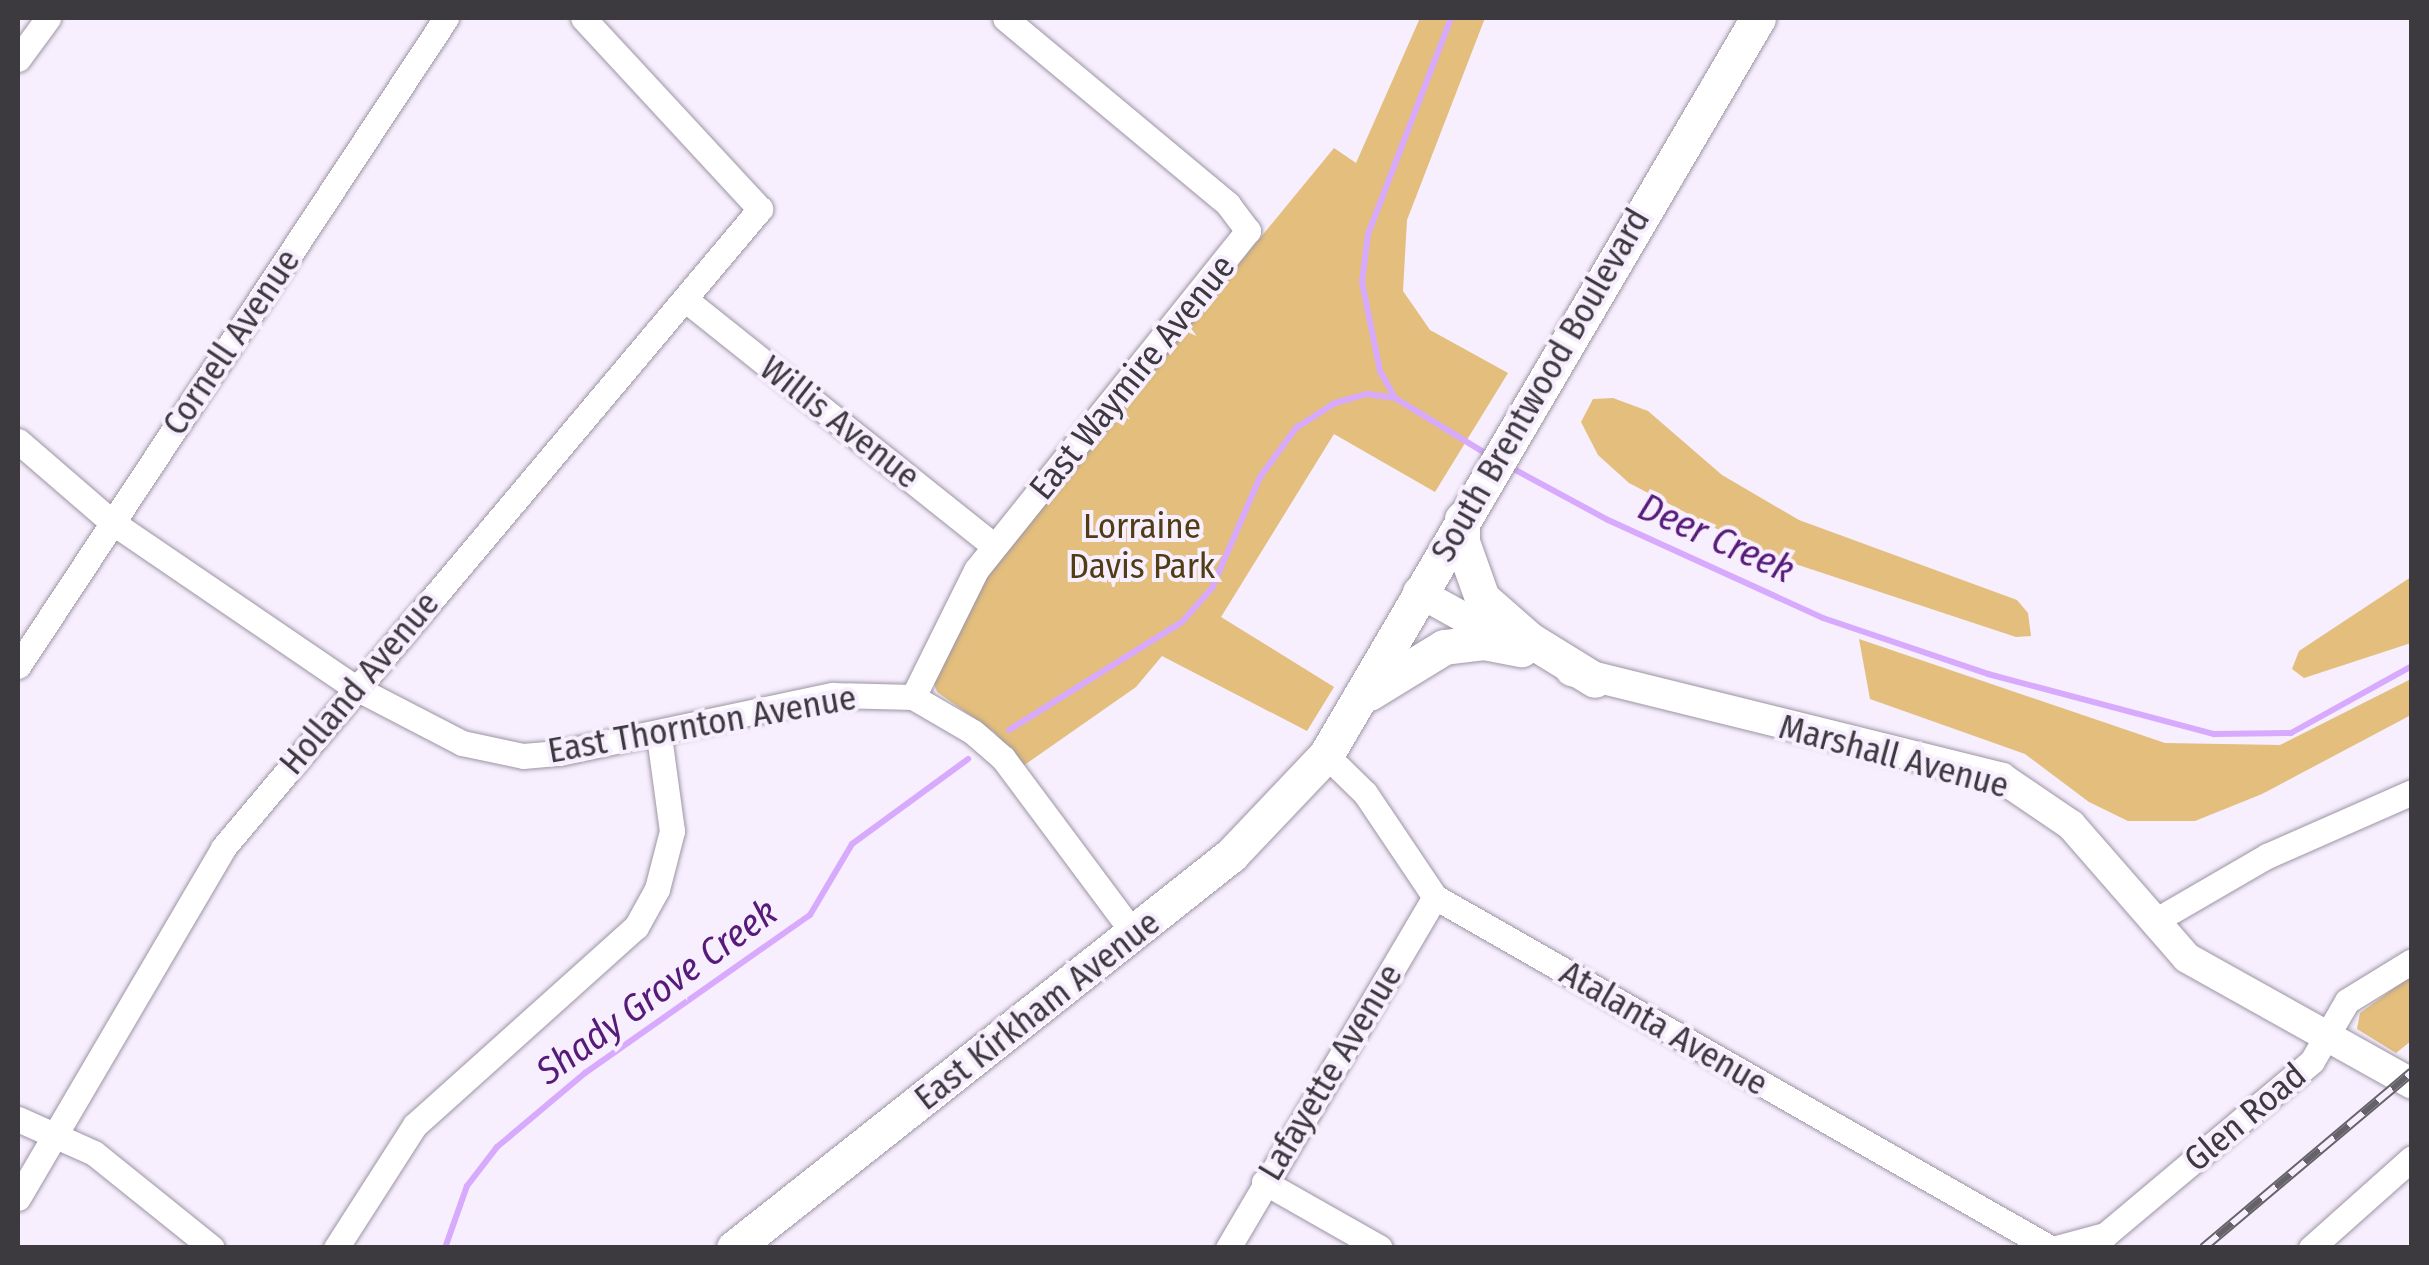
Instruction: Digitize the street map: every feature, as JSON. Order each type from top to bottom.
[{"type":"main road","name":"South Brentwood Boulevard","points":[[1326,755],[1541,382],[1758,18]]},
{"type":"main road","points":[[1470,506],[1462,542],[1482,598],[1530,640],[1596,680]]},
{"type":"main road","points":[[1360,699],[1415,659],[1444,647],[1484,642],[1521,649]]},
{"type":"main road","name":"East Kirkham Avenue","points":[[734,1248],[1231,855],[1326,755]]},
{"type":"street","points":[[18,59],[48,18]]},
{"type":"street","name":"Cornell Avenue","points":[[18,666],[446,18]]},
{"type":"street","name":"Holland Avenue","points":[[18,1198],[222,848],[760,209],[583,18]]},
{"type":"street","name":"East Waymire Avenue","points":[[914,697],[956,601],[994,546],[1248,231],[1228,204],[1005,18]]},
{"type":"street","name":"Willis Avenue","points":[[686,300],[994,546]]},
{"type":"street","name":"East Thornton Avenue","points":[[18,442],[112,522],[354,687],[462,743],[523,756],[659,736],[833,695],[914,697],[973,732],[1003,758],[1134,934]]},
{"type":"street","name":"Marshall Avenue","points":[[1418,592],[1521,649],[1596,680],[2002,778],[2071,825],[2186,958],[2412,1084]]},
{"type":"street","points":[[336,1248],[415,1124],[636,927],[668,857],[671,794],[659,736]]},
{"type":"street","name":"Atalanta Avenue","points":[[1326,755],[1365,793],[1435,897],[2053,1248]]},
{"type":"street","points":[[2152,922],[2266,856],[2412,792]]},
{"type":"street","name":"Lafayette Avenue","points":[[1228,1248],[1435,897]]},
{"type":"street","name":"Glen Road","points":[[2053,1248],[2105,1234],[2312,1061],[2347,1002],[2412,961]]},
{"type":"street","points":[[18,1120],[56,1132],[94,1154],[212,1248]]},
{"type":"street","points":[[2311,1248],[2412,1158]]},
{"type":"street","points":[[1264,1182],[1380,1248]]},
{"type":"green space","name":"Lorraine Davis Park","points":[[1420,18],[1485,18],[1407,220],[1403,291],[1430,330],[1508,373],[1435,492],[1334,434],[1221,617],[1334,687],[1307,731],[1162,656],[1136,687],[1023,766],[994,732],[937,692],[934,683],[963,610],[1017,534],[1334,148],[1356,163]]},
{"type":"green space","points":[[1613,398],[1648,411],[1722,475],[1799,520],[2017,600],[2028,613],[2031,636],[2016,637],[1765,554],[1629,483],[1598,455],[1581,422],[1593,399]]},
{"type":"green space","points":[[2411,577],[2411,643],[2304,678],[2292,669],[2299,651]]},
{"type":"green space","points":[[1859,639],[2165,743],[2280,745],[2411,679],[2411,715],[2262,794],[2195,821],[2128,821],[2089,802],[2025,754],[1870,699]]},
{"type":"green space","points":[[2411,976],[2411,1041],[2396,1053],[2357,1029],[2360,1013]]},
{"type":"waterway","name":"Deer Creek","points":[[1451,18],[1368,234],[1362,282],[1380,371],[1395,398],[1490,456]]},
{"type":"waterway","name":"Shady Grove Creek","points":[[1009,730],[1182,622],[1212,588],[1260,477],[1296,428],[1335,403],[1367,394],[1394,398]]},
{"type":"waterway","name":"Deer Creek","points":[[1510,467],[1608,520],[1823,618],[1988,674],[2214,734],[2291,733],[2412,666]]},
{"type":"waterway","name":"Shady Grove Creek","points":[[445,1248],[467,1186],[497,1147],[585,1073],[810,915],[852,844],[968,759]]},
{"type":"railway","points":[[2203,1248],[2412,1072]]}]
